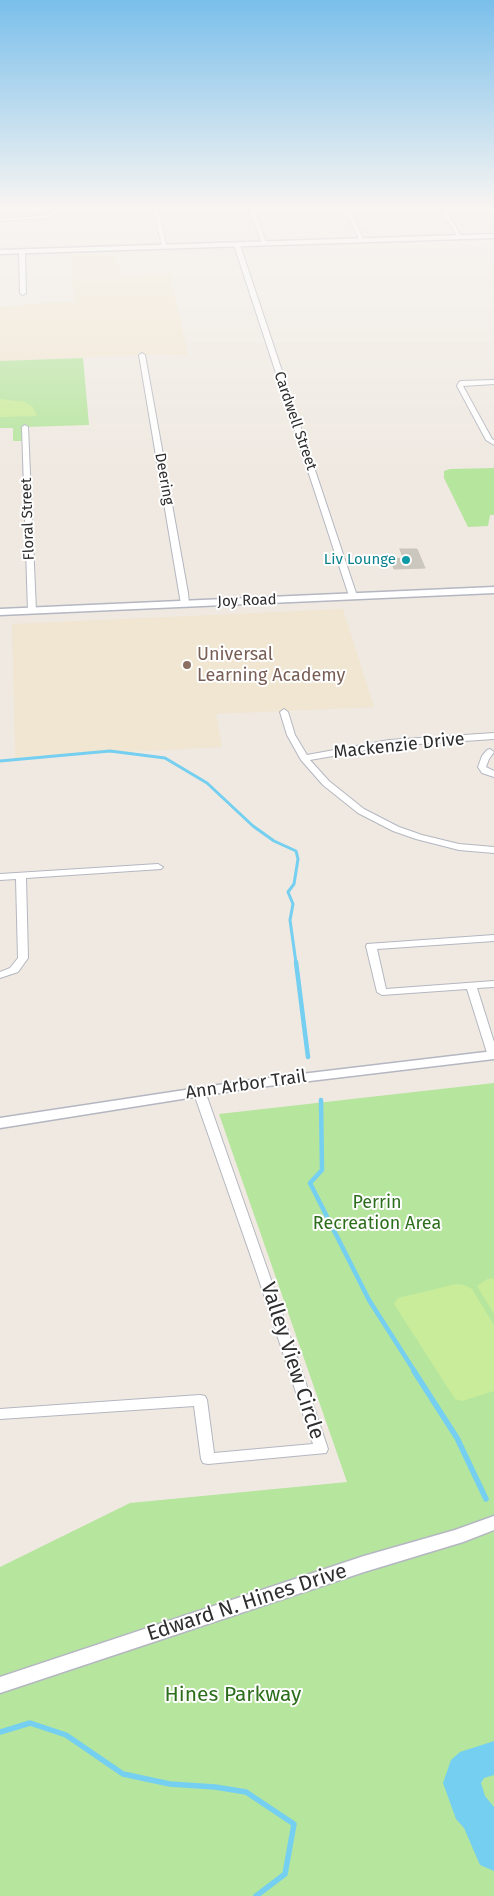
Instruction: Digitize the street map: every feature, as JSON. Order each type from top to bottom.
[{"type":"main road","name":"Joy Road","points":[[0,612],[494,590]]},
{"type":"street","name":"Cardwell Street","points":[[253,293],[353,596]]},
{"type":"street","name":"Deering","points":[[142,355],[184,593],[184,604]]},
{"type":"street","points":[[494,382],[462,383],[460,387],[489,440],[494,443]]},
{"type":"street","name":"Floral Street","points":[[25,427],[32,611]]},
{"type":"street","points":[[284,712],[291,735],[304,758],[326,783],[341,796],[379,821],[420,837],[443,843],[494,850]]},
{"type":"street","name":"Mackenzie Drive","points":[[304,758],[389,743],[494,736]]},
{"type":"street","points":[[483,737],[492,753],[485,758],[482,768],[494,774]]},
{"type":"street","points":[[0,877],[158,867]]},
{"type":"street","points":[[0,975],[14,970],[23,958],[21,876]]},
{"type":"street","points":[[493,987],[471,986],[382,992],[371,946],[494,938]]},
{"type":"street","points":[[471,986],[493,1056]]},
{"type":"street","name":"Ann Arbor Trail","points":[[0,1123],[199,1091],[493,1056]]},
{"type":"street","name":"Valley View Circle","points":[[0,1414],[200,1400],[208,1459],[321,1449],[263,1274],[199,1091]]},
{"type":"street","name":"Edward N. Hines Drive","points":[[0,1685],[364,1564],[458,1537],[494,1523]]},
{"type":"shaded area","points":[[73,293],[174,293],[188,355],[154,354],[0,361],[0,307],[74,302]]},
{"type":"shaded area","name":"Universal Learning Academy","points":[[343,609],[374,707],[216,714],[222,747],[15,758],[12,624]]},
{"type":"green space","points":[[83,358],[89,425],[25,427],[25,441],[13,441],[13,428],[0,428],[0,361]]},
{"type":"green space","points":[[0,399],[26,402],[33,407],[37,416],[0,417]]},
{"type":"green space","points":[[494,468],[494,515],[490,515],[488,526],[468,527],[444,478],[444,471],[450,469]]},
{"type":"green space","name":"Hines Parkway","points":[[494,1083],[494,1896],[0,1896],[0,1567],[130,1503],[347,1482],[219,1114]]},
{"type":"green space","points":[[494,1278],[494,1314],[477,1286],[487,1279]]},
{"type":"green space","points":[[456,1284],[472,1289],[494,1325],[494,1391],[462,1401],[455,1399],[394,1304],[398,1298]]},
{"type":"building","name":"Liv Lounge","points":[[400,549],[417,549],[425,568],[394,569],[390,559],[403,558]]},
{"type":"waterway","points":[[0,761],[110,751],[165,758],[207,783],[253,826],[274,841],[296,851],[298,859],[294,884],[288,892],[293,904],[290,920],[296,963]]},
{"type":"waterway","points":[[296,962],[308,1057]]},
{"type":"waterway","points":[[321,1100],[322,1170],[310,1183],[369,1300],[415,1372]]},
{"type":"waterway","points":[[414,1371],[457,1438],[486,1499]]},
{"type":"waterway","points":[[0,1732],[30,1723],[66,1735],[123,1774],[170,1784],[215,1787],[246,1792],[294,1824],[285,1874],[256,1896]]},
{"type":"waterway","points":[[494,1758],[473,1764],[464,1772],[462,1783],[469,1806],[478,1815],[490,1838],[494,1852]]},
{"type":"place","name":"Liv Lounge","points":[[406,560]]},
{"type":"place","name":"Universal Learning Academy","points":[[187,665]]},
{"type":"park label","name":"Perrin Recreation Area","points":[[377,1213]]}]
